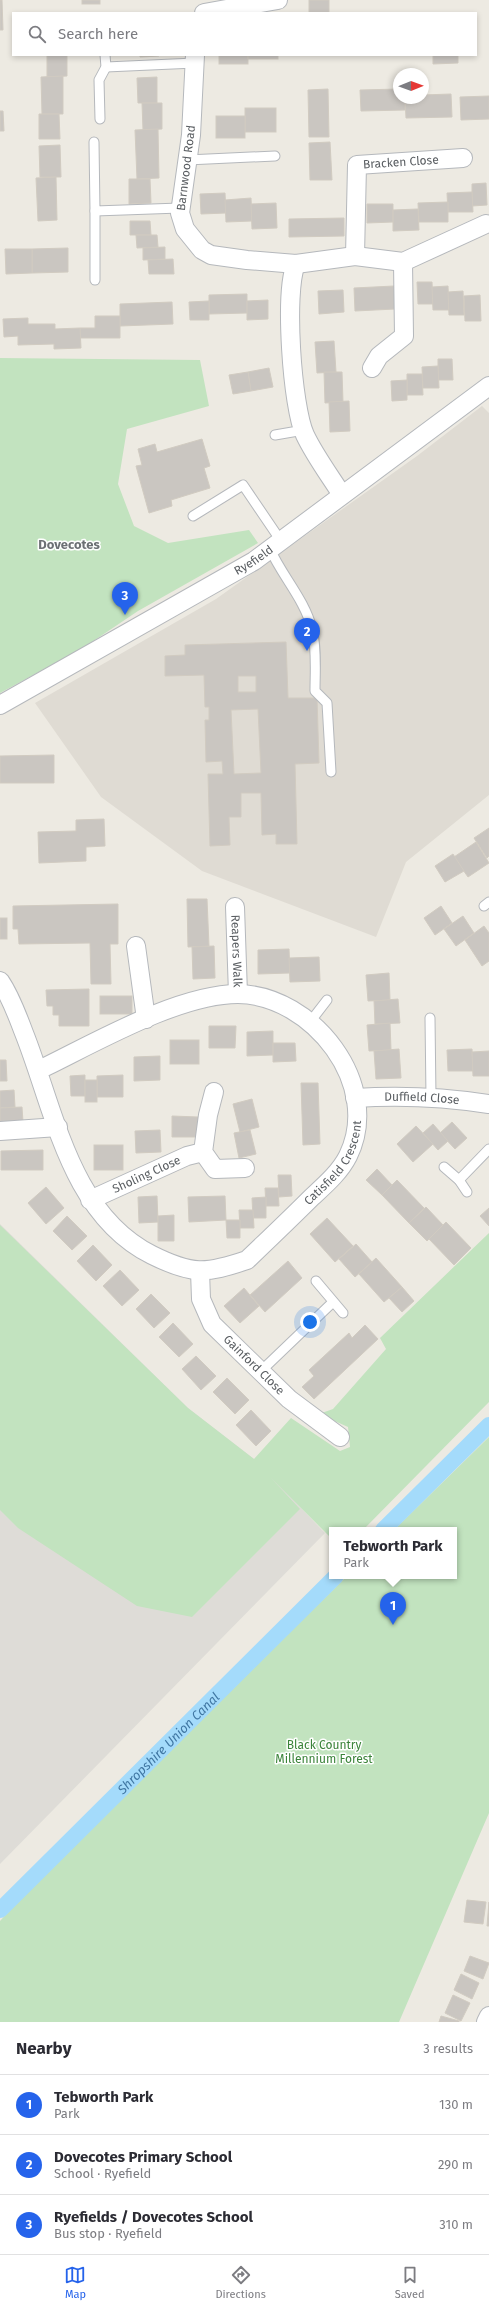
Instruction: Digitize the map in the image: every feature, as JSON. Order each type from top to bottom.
[{"type":"street","points":[[210,12],[278,0]]},
{"type":"street","name":"Barnwood Road","points":[[195,59],[191,135],[180,208],[185,229],[193,242],[206,252],[247,260],[296,264],[355,256],[403,262]]},
{"type":"street","name":"Bracken Close","points":[[355,256],[356,165],[463,158]]},
{"type":"street","points":[[372,368],[379,356],[404,336],[403,262],[487,223]]},
{"type":"street","points":[[296,264],[290,286],[294,397],[304,430],[342,495]]},
{"type":"street","name":"Ryefield","points":[[0,705],[248,564],[488,389]]},
{"type":"street","name":"Reapers Walk","points":[[235,907],[238,994]]},
{"type":"street","points":[[136,946],[146,1019]]},
{"type":"street","name":"Catisfield Crescent","points":[[0,981],[8,993],[39,1070],[75,1172],[90,1200],[115,1230],[145,1251],[177,1267],[200,1271],[229,1266],[248,1260],[335,1175],[348,1157],[357,1133],[355,1098],[352,1082],[345,1064],[329,1040],[310,1022],[285,1006],[266,999],[238,994],[204,998],[146,1019],[39,1070]]},
{"type":"street","points":[[214,1092],[208,1115],[204,1152],[215,1169],[245,1168]]},
{"type":"street","name":"Duffield Close","points":[[355,1098],[431,1097],[489,1104]]},
{"type":"street","points":[[0,1131],[58,1127]]},
{"type":"street","name":"Sholing Close","points":[[90,1200],[187,1156],[204,1152]]},
{"type":"street","name":"Gainford Close","points":[[200,1271],[201,1299],[212,1324],[289,1399],[340,1437]]},
{"type":"street","points":[[486,2022],[489,2016]]},
{"type":"lane","points":[[100,118],[99,80],[106,66],[105,56]]},
{"type":"lane","points":[[106,66],[195,59]]},
{"type":"lane","points":[[94,142],[95,280]]},
{"type":"lane","points":[[187,160],[275,156]]},
{"type":"lane","points":[[94,211],[180,208]]},
{"type":"lane","points":[[275,435],[304,430]]},
{"type":"lane","points":[[193,516],[243,485],[276,545],[278,567],[297,595],[312,629],[315,691],[327,703],[332,772]]},
{"type":"lane","points":[[310,1022],[327,1000]]},
{"type":"lane","points":[[430,1018],[431,1097]]},
{"type":"lane","points":[[459,1180],[489,1149]]},
{"type":"lane","points":[[444,1167],[459,1180],[467,1192]]},
{"type":"lane","points":[[316,1281],[343,1314]]},
{"type":"lane","points":[[261,1371],[334,1302]]},
{"type":"shaded area","points":[[482,406],[489,413],[489,795],[406,862],[376,937],[202,871],[101,797],[35,703],[216,599],[417,456]]},
{"type":"shaded area","points":[[0,1224],[188,1408],[254,1459],[325,1533],[0,1864]]},
{"type":"green space","points":[[0,358],[200,360],[209,406],[127,429],[118,484],[134,526],[168,543],[249,530],[258,543],[138,611],[83,648],[0,693]]},
{"type":"green space","points":[[0,1225],[188,1408],[254,1459],[291,1418],[340,1451],[350,1447],[348,1427],[319,1414],[333,1409],[386,1349],[380,1338],[489,1233],[489,1402],[366,1527],[329,1527],[329,1536],[271,1478],[300,1509],[192,1617],[137,1606],[18,1528],[0,1510]]},
{"type":"green space","name":"Black Country Millennium Forest","points":[[489,1437],[489,1813],[399,2022],[0,2022],[0,1921],[42,1875],[344,1579],[457,1579],[457,1527],[397,1527]]},
{"type":"building","points":[[0,0],[2,0],[3,30],[0,30]]},
{"type":"building","points":[[82,0],[100,0],[100,4],[82,4]]},
{"type":"building","points":[[309,0],[329,0],[329,12],[309,12]]},
{"type":"building","points":[[47,56],[67,56],[67,76],[47,77]]},
{"type":"building","points":[[219,56],[248,56],[248,64],[219,64]]},
{"type":"building","points":[[248,56],[278,56],[278,59],[248,59]]},
{"type":"building","points":[[433,56],[458,56],[458,63],[433,64]]},
{"type":"building","points":[[63,76],[63,114],[42,114],[41,77]]},
{"type":"building","points":[[157,77],[157,103],[138,103],[137,78]]},
{"type":"building","points":[[328,89],[329,137],[309,137],[308,90]]},
{"type":"building","points":[[393,89],[393,104],[405,104],[405,110],[361,111],[360,90]]},
{"type":"building","points":[[451,94],[452,117],[406,118],[405,104],[429,104],[429,95]]},
{"type":"building","points":[[489,96],[489,119],[461,120],[460,97]]},
{"type":"building","points":[[142,103],[162,103],[162,129],[143,130]]},
{"type":"building","points":[[245,108],[276,108],[276,132],[245,132]]},
{"type":"building","points":[[0,111],[3,111],[4,131],[0,131]]},
{"type":"building","points":[[39,114],[59,114],[60,139],[39,139]]},
{"type":"building","points":[[216,116],[245,116],[245,138],[216,138]]},
{"type":"building","points":[[158,129],[159,178],[137,179],[135,130]]},
{"type":"building","points":[[330,142],[332,180],[310,180],[309,143]]},
{"type":"building","points":[[60,145],[61,177],[40,177],[39,146]]},
{"type":"building","points":[[56,177],[57,220],[38,221],[36,178]]},
{"type":"building","points":[[129,179],[150,179],[151,203],[129,204]]},
{"type":"building","points":[[486,183],[487,205],[472,206],[472,184]]},
{"type":"building","points":[[472,192],[473,212],[448,212],[447,193]]},
{"type":"building","points":[[225,193],[226,213],[201,214],[200,194]]},
{"type":"building","points":[[251,198],[252,221],[226,222],[225,200]]},
{"type":"building","points":[[448,202],[448,222],[419,222],[418,203]]},
{"type":"building","points":[[276,203],[277,228],[252,229],[251,204]]},
{"type":"building","points":[[367,204],[393,204],[393,222],[367,223]]},
{"type":"building","points":[[418,209],[419,230],[393,231],[393,210]]},
{"type":"building","points":[[344,218],[344,236],[289,237],[289,219]]},
{"type":"building","points":[[130,221],[150,221],[151,235],[130,235]]},
{"type":"building","points":[[136,235],[157,235],[158,247],[137,248]]},
{"type":"building","points":[[165,247],[165,259],[143,260],[143,248]]},
{"type":"building","points":[[68,248],[68,272],[32,273],[32,249]]},
{"type":"building","points":[[5,249],[32,249],[32,273],[6,274]]},
{"type":"building","points":[[173,259],[174,274],[149,274],[148,260]]},
{"type":"building","points":[[417,282],[432,282],[433,304],[418,304]]},
{"type":"building","points":[[394,286],[395,309],[355,311],[354,288]]},
{"type":"building","points":[[448,286],[449,310],[433,310],[432,287]]},
{"type":"building","points":[[343,290],[344,312],[319,314],[318,291]]},
{"type":"building","points":[[463,291],[464,315],[449,315],[448,292]]},
{"type":"building","points":[[247,294],[247,313],[209,314],[209,295]]},
{"type":"building","points":[[480,295],[481,321],[465,321],[464,296]]},
{"type":"building","points":[[268,300],[268,319],[247,320],[247,301]]},
{"type":"building","points":[[209,301],[209,320],[190,320],[189,302]]},
{"type":"building","points":[[172,302],[173,324],[120,326],[120,304]]},
{"type":"building","points":[[95,316],[120,316],[120,338],[80,338],[80,328],[95,328]]},
{"type":"building","points":[[28,318],[28,324],[55,324],[55,329],[80,328],[81,348],[54,349],[54,344],[18,345],[18,336],[4,337],[3,319]]},
{"type":"building","points":[[334,341],[336,372],[317,373],[315,342]]},
{"type":"building","points":[[438,359],[452,359],[453,380],[438,380]]},
{"type":"building","points":[[438,366],[439,388],[423,388],[422,367]]},
{"type":"building","points":[[269,368],[273,387],[251,391],[248,372]]},
{"type":"building","points":[[248,372],[251,391],[233,394],[229,375]]},
{"type":"building","points":[[324,372],[342,372],[343,402],[325,403]]},
{"type":"building","points":[[407,374],[422,374],[423,395],[407,395]]},
{"type":"building","points":[[407,380],[407,400],[392,401],[391,381]]},
{"type":"building","points":[[349,401],[350,431],[330,432],[329,402]]},
{"type":"building","points":[[202,439],[210,466],[204,468],[210,488],[171,500],[172,506],[149,513],[136,466],[142,465],[138,449],[155,444],[157,452]]},
{"type":"building","points":[[286,642],[288,698],[317,698],[319,763],[295,764],[297,844],[276,844],[276,834],[262,835],[261,793],[241,793],[241,817],[229,817],[230,845],[210,846],[208,774],[223,774],[222,761],[206,762],[205,720],[209,720],[209,707],[205,707],[204,675],[165,676],[165,656],[185,655],[185,645]],"holes":[[[238,676],[256,676],[256,692],[238,692]],[[258,709],[261,773],[234,774],[231,710]]]},
{"type":"building","points":[[54,755],[54,783],[0,783],[0,756]]},
{"type":"building","points":[[104,819],[105,846],[86,847],[86,861],[39,863],[38,832],[76,831],[76,820]]},
{"type":"building","points":[[489,828],[489,856],[487,858],[474,838]]},
{"type":"building","points":[[476,842],[489,863],[468,877],[454,857]]},
{"type":"building","points":[[453,854],[464,871],[445,882],[435,866]]},
{"type":"building","points":[[187,899],[207,899],[209,946],[188,947]]},
{"type":"building","points":[[118,904],[118,944],[110,944],[111,984],[91,984],[90,943],[19,944],[18,929],[13,929],[13,906]]},
{"type":"building","points":[[441,906],[452,923],[435,935],[424,918]]},
{"type":"building","points":[[463,916],[474,933],[456,946],[444,929]]},
{"type":"building","points":[[0,918],[7,918],[7,939],[0,939]]},
{"type":"building","points":[[484,926],[489,933],[489,961],[482,966],[465,940]]},
{"type":"building","points":[[214,946],[215,978],[193,979],[192,947]]},
{"type":"building","points":[[289,949],[290,973],[258,974],[258,950]]},
{"type":"building","points":[[319,957],[320,981],[290,982],[289,958]]},
{"type":"building","points":[[389,973],[390,1000],[368,1001],[366,975]]},
{"type":"building","points":[[89,989],[89,1026],[59,1026],[59,1015],[53,1015],[53,1006],[47,1006],[46,990]]},
{"type":"building","points":[[100,996],[132,996],[132,1014],[100,1014]]},
{"type":"building","points":[[398,999],[400,1023],[375,1024],[374,1001]]},
{"type":"building","points":[[390,1023],[391,1050],[369,1051],[367,1025]]},
{"type":"building","points":[[209,1026],[236,1026],[235,1048],[209,1048]]},
{"type":"building","points":[[273,1031],[273,1055],[247,1056],[247,1032]]},
{"type":"building","points":[[170,1040],[199,1040],[199,1064],[170,1064]]},
{"type":"building","points":[[273,1043],[295,1043],[296,1061],[273,1062]]},
{"type":"building","points":[[399,1049],[401,1078],[376,1079],[374,1051]]},
{"type":"building","points":[[472,1049],[473,1071],[448,1071],[447,1050]]},
{"type":"building","points":[[489,1051],[489,1076],[473,1076],[472,1052]]},
{"type":"building","points":[[160,1056],[160,1080],[134,1081],[134,1057]]},
{"type":"building","points":[[0,1060],[6,1060],[7,1081],[0,1081]]},
{"type":"building","points":[[85,1075],[85,1096],[71,1096],[70,1076]]},
{"type":"building","points":[[123,1075],[123,1097],[97,1097],[97,1076]]},
{"type":"building","points":[[85,1080],[97,1080],[97,1102],[85,1102]]},
{"type":"building","points":[[301,1083],[318,1083],[320,1144],[303,1145]]},
{"type":"building","points":[[14,1090],[15,1107],[0,1108],[0,1091]]},
{"type":"building","points":[[252,1099],[259,1127],[240,1132],[233,1104]]},
{"type":"building","points":[[22,1107],[23,1122],[0,1122],[0,1108]]},
{"type":"building","points":[[172,1116],[198,1117],[198,1137],[172,1137]]},
{"type":"building","points":[[452,1122],[467,1138],[455,1149],[440,1133]]},
{"type":"building","points":[[433,1124],[448,1141],[438,1150],[423,1133]]},
{"type":"building","points":[[416,1126],[433,1144],[413,1162],[397,1144]]},
{"type":"building","points":[[160,1130],[161,1152],[136,1153],[135,1131]]},
{"type":"building","points":[[250,1130],[256,1154],[239,1158],[234,1133]]},
{"type":"building","points":[[94,1145],[123,1145],[123,1170],[94,1170]]},
{"type":"building","points":[[43,1150],[43,1170],[1,1170],[1,1151]]},
{"type":"building","points":[[377,1169],[392,1185],[382,1195],[366,1180]]},
{"type":"building","points":[[278,1175],[291,1175],[292,1196],[279,1197]]},
{"type":"building","points":[[397,1180],[424,1208],[409,1223],[382,1195]]},
{"type":"building","points":[[46,1187],[64,1208],[46,1224],[28,1203]]},
{"type":"building","points":[[265,1188],[278,1188],[279,1206],[266,1206]]},
{"type":"building","points":[[157,1196],[158,1222],[139,1223],[138,1197]]},
{"type":"building","points":[[225,1196],[226,1220],[189,1222],[188,1197]]},
{"type":"building","points":[[266,1197],[266,1218],[253,1218],[252,1198]]},
{"type":"building","points":[[426,1207],[443,1225],[427,1241],[409,1223]]},
{"type":"building","points":[[489,1208],[489,1226],[480,1216]]},
{"type":"building","points":[[239,1210],[253,1210],[254,1228],[240,1228]]},
{"type":"building","points":[[174,1215],[174,1241],[158,1241],[158,1216]]},
{"type":"building","points":[[67,1216],[87,1236],[72,1250],[53,1231]]},
{"type":"building","points":[[327,1218],[353,1246],[335,1262],[310,1234]]},
{"type":"building","points":[[226,1220],[240,1220],[240,1238],[227,1238]]},
{"type":"building","points":[[446,1222],[471,1248],[454,1265],[429,1239]]},
{"type":"building","points":[[356,1244],[372,1262],[355,1277],[339,1259]]},
{"type":"building","points":[[93,1245],[112,1265],[96,1281],[77,1261]]},
{"type":"building","points":[[376,1258],[402,1287],[384,1302],[359,1274]]},
{"type":"building","points":[[288,1261],[302,1278],[265,1312],[250,1295]]},
{"type":"building","points":[[120,1270],[139,1290],[122,1306],[103,1286]]},
{"type":"building","points":[[402,1287],[414,1301],[402,1312],[389,1298]]},
{"type":"building","points":[[244,1288],[259,1306],[240,1323],[224,1306]]},
{"type":"building","points":[[151,1294],[170,1313],[154,1328],[136,1309]]},
{"type":"building","points":[[173,1323],[193,1344],[179,1357],[159,1337]]},
{"type":"building","points":[[365,1325],[378,1339],[314,1399],[302,1387],[314,1376],[309,1370],[349,1333],[352,1338]]},
{"type":"building","points":[[196,1356],[216,1376],[201,1390],[182,1369]]},
{"type":"building","points":[[227,1378],[249,1400],[235,1414],[213,1392]]},
{"type":"building","points":[[251,1410],[271,1431],[256,1446],[236,1425]]},
{"type":"building","points":[[467,1900],[486,1902],[483,1924],[464,1922]]},
{"type":"building","points":[[489,1902],[489,1926],[487,1926]]},
{"type":"building","points":[[470,1956],[489,1963],[483,1979],[464,1971]]},
{"type":"building","points":[[461,1974],[479,1983],[472,1999],[454,1990]]},
{"type":"building","points":[[453,1995],[470,2003],[461,2021],[445,2013]]},
{"type":"building","points":[[441,2016],[459,2021],[459,2022],[439,2022]]},
{"type":"waterway","name":"Shropshire Union Canal","points":[[386,1527],[489,1425]]},
{"type":"waterway","name":"Shropshire Union Canal","points":[[0,1910],[333,1579]]},
{"type":"place","name":"Ryefields / Dovecotes School","points":[[125,615]]},
{"type":"place","name":"Dovecotes Primary School","points":[[307,651]]},
{"type":"place","name":"Tebworth Park","points":[[393,1625]]},
{"type":"district","name":"Dovecotes","points":[[69,544]]}]
